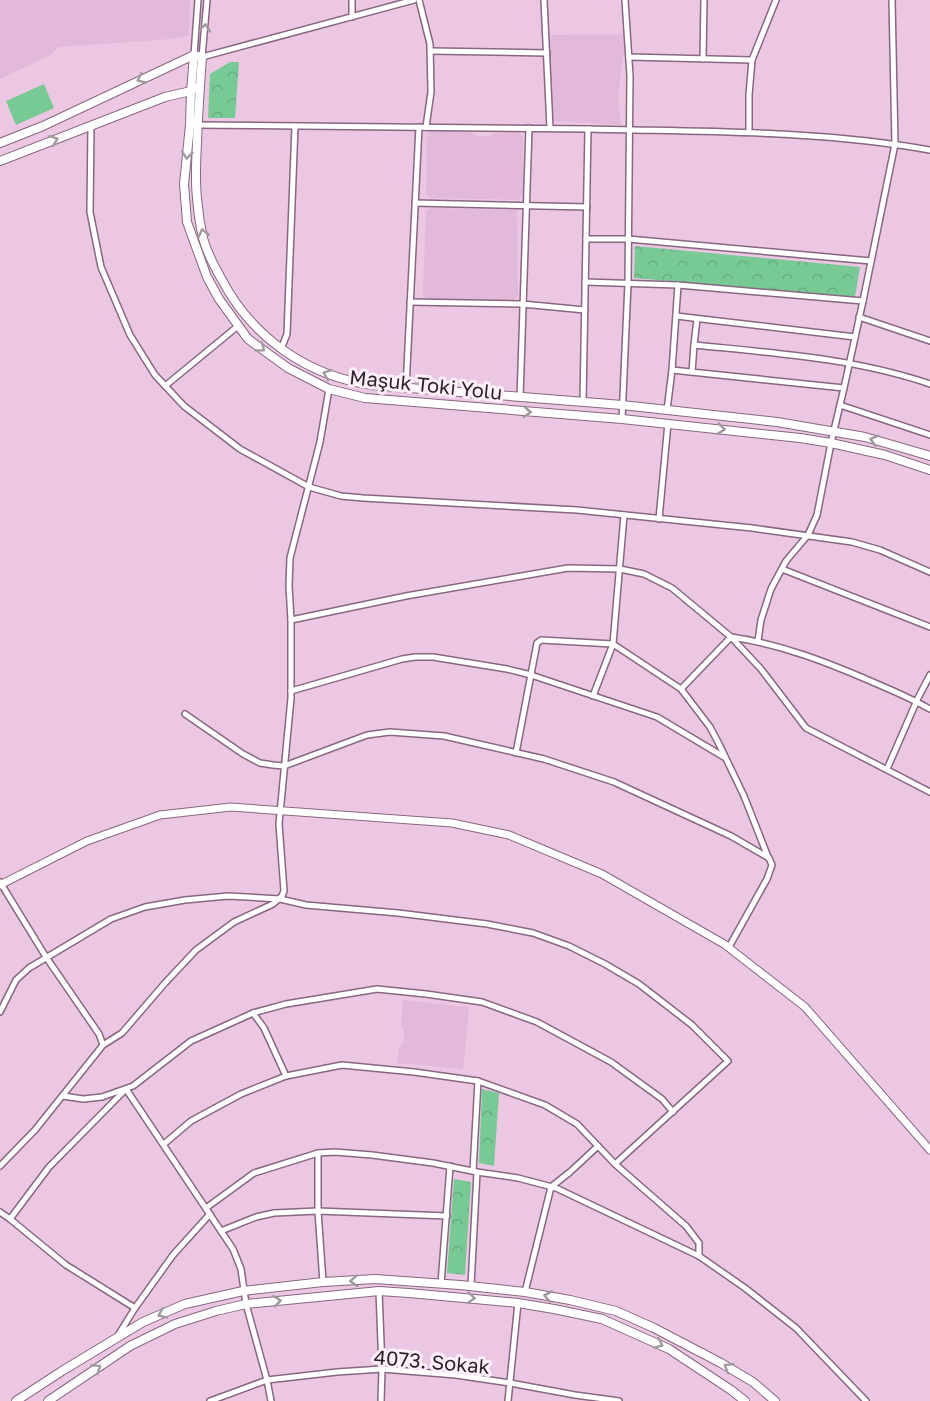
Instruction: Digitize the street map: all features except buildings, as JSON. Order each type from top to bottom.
[{"type":"main road","points":[[0,143],[198,56],[200,84],[194,125],[196,195],[203,237],[213,263],[231,297],[244,315],[281,350],[308,366],[354,383],[622,405],[777,422],[865,437],[930,456]]},
{"type":"main road","name":"Maşuk Toki Yolu","points":[[198,56],[191,91],[194,125],[184,184],[187,222],[207,277],[219,299],[248,339],[288,368],[328,389],[365,398],[668,423],[831,443],[885,455],[930,470]]},
{"type":"main road","points":[[0,161],[165,97],[191,91],[200,84]]},
{"type":"main road","points":[[16,1401],[143,1322],[185,1304],[243,1291],[323,1282],[375,1280],[525,1292],[616,1311],[721,1363],[753,1382],[775,1401]]},
{"type":"main road","points":[[48,1401],[130,1346],[175,1324],[246,1304],[378,1292],[518,1303],[602,1319],[669,1349],[745,1401]]},
{"type":"street","name":"Maşuk Toki Yolu","points":[[198,0],[198,56]]},
{"type":"street","name":"Maşuk Toki Yolu","points":[[198,56],[207,0]]},
{"type":"street","points":[[352,0],[352,16]]},
{"type":"street","points":[[198,56],[414,0]]},
{"type":"street","points":[[406,388],[415,203],[422,127],[431,92],[430,44],[419,0]]},
{"type":"street","points":[[544,0],[550,128]]},
{"type":"street","points":[[622,419],[628,283],[629,57],[625,0]]},
{"type":"street","points":[[703,59],[704,0]]},
{"type":"street","points":[[749,132],[752,60],[776,0]]},
{"type":"street","points":[[758,642],[761,620],[771,589],[786,561],[808,535],[817,515],[863,301],[895,144],[892,0]]},
{"type":"street","points":[[430,51],[547,54]]},
{"type":"street","points":[[629,57],[752,60]]},
{"type":"street","points":[[194,125],[749,132],[895,144],[930,150]]},
{"type":"street","points":[[91,126],[90,212],[101,267],[130,335],[155,375],[184,406],[240,449],[309,487],[342,496],[576,510],[808,535],[852,542],[880,550],[930,572]]},
{"type":"street","points":[[281,350],[287,334],[295,126]]},
{"type":"street","points":[[520,398],[529,128]]},
{"type":"street","points":[[583,402],[588,129]]},
{"type":"street","points":[[415,203],[587,207]]},
{"type":"street","points":[[586,239],[628,239],[871,261]]},
{"type":"street","points":[[585,282],[678,285],[863,301]]},
{"type":"street","points":[[668,410],[678,285]]},
{"type":"street","points":[[410,302],[522,304],[585,310]]},
{"type":"street","points":[[676,316],[855,337]]},
{"type":"street","points":[[859,317],[930,341]]},
{"type":"street","points":[[692,372],[696,319]]},
{"type":"street","points":[[165,386],[238,326]]},
{"type":"street","points":[[694,345],[850,363],[930,384]]},
{"type":"street","points":[[672,370],[844,388]]},
{"type":"street","points":[[0,1166],[35,1130],[103,1045],[122,1033],[196,950],[228,925],[267,907],[280,898],[284,891],[279,824],[291,691],[290,558],[320,442],[328,389]]},
{"type":"street","points":[[840,405],[930,435]]},
{"type":"street","points":[[659,519],[668,423]]},
{"type":"street","points":[[593,696],[613,644],[624,515]]},
{"type":"street","points":[[291,620],[417,594],[568,568],[620,569],[644,574],[672,588],[731,637],[761,669],[806,728],[930,792]]},
{"type":"street","points":[[782,569],[930,627]]},
{"type":"street","points":[[731,637],[758,642],[835,666],[917,701],[930,709]]},
{"type":"street","points":[[681,689],[731,637]]},
{"type":"street","points":[[516,753],[537,644],[541,640],[613,644],[681,689],[710,727],[744,796],[772,865],[767,879],[729,947]]},
{"type":"street","points":[[291,691],[402,659],[433,657],[531,675],[657,717],[724,757]]},
{"type":"street","points":[[887,769],[930,675]]},
{"type":"street","points":[[185,714],[243,754],[260,763],[273,765],[285,765],[368,735],[390,732],[444,736],[544,759],[614,782],[731,836],[769,858]]},
{"type":"street","points":[[103,1045],[99,1034],[46,957],[0,884],[87,841],[160,814],[231,807],[452,823],[509,835],[602,874],[729,947],[805,1007],[930,1150]]},
{"type":"street","points":[[0,1012],[2,1003],[16,980],[46,957],[111,919],[146,907],[185,900],[228,896],[280,898],[306,905],[398,913],[487,924],[533,933],[569,946],[639,984],[692,1025],[728,1061],[615,1164]]},
{"type":"street","points":[[63,1096],[83,1099],[102,1097],[133,1086],[191,1041],[253,1013],[285,1004],[377,989],[482,1002],[537,1022],[611,1062],[662,1099],[673,1112]]},
{"type":"street","points":[[253,1013],[264,1028],[286,1076]]},
{"type":"street","points":[[164,1144],[201,1115],[241,1094],[286,1076],[342,1065],[477,1081],[545,1105],[577,1124],[615,1164],[686,1226],[699,1243],[699,1256]]},
{"type":"street","points":[[471,1286],[477,1081]]},
{"type":"street","points":[[126,1089],[234,1249],[241,1269],[243,1291],[271,1401]]},
{"type":"street","points":[[10,1219],[49,1167],[126,1089]]},
{"type":"street","points":[[525,1292],[551,1187],[598,1146]]},
{"type":"street","points":[[206,1208],[254,1173],[318,1153],[372,1155],[450,1166],[518,1178],[551,1187],[699,1256],[745,1287],[796,1328],[866,1401]]},
{"type":"street","points":[[318,1153],[318,1211],[323,1282]]},
{"type":"street","points":[[441,1284],[450,1166]]},
{"type":"street","points":[[221,1230],[274,1213],[318,1211],[447,1216]]},
{"type":"street","points":[[0,1212],[66,1265],[135,1308]]},
{"type":"street","points":[[116,1338],[173,1256],[210,1214]]},
{"type":"street","points":[[378,1292],[382,1369],[381,1401]]},
{"type":"street","points":[[508,1401],[518,1303]]},
{"type":"street","name":"4073. Sokak","points":[[210,1401],[267,1380],[382,1369],[456,1375],[620,1401]]},
{"type":"shaded area","points":[[0,0],[190,0],[189,36],[59,47],[50,55],[0,79]]},
{"type":"shaded area","points":[[626,34],[618,96],[621,125],[551,121],[550,35]]},
{"type":"shaded area","points":[[431,130],[470,131],[476,136],[517,132],[523,136],[523,194],[518,200],[431,198],[426,194],[427,134]]},
{"type":"shaded area","points":[[431,208],[517,210],[518,297],[512,301],[427,300],[423,294],[426,210]]},
{"type":"shaded area","points":[[403,1000],[469,1007],[463,1069],[397,1063],[399,1047],[404,1043],[404,1029],[401,1025]]},
{"type":"green space","points":[[230,62],[239,62],[235,118],[208,118],[210,74]]},
{"type":"green space","points":[[44,84],[54,108],[16,125],[6,101]]},
{"type":"green space","points":[[635,246],[860,267],[855,297],[634,278]]},
{"type":"green space","points":[[482,1089],[499,1093],[494,1166],[479,1163]]},
{"type":"green space","points":[[454,1179],[471,1182],[465,1275],[447,1273]]}]
